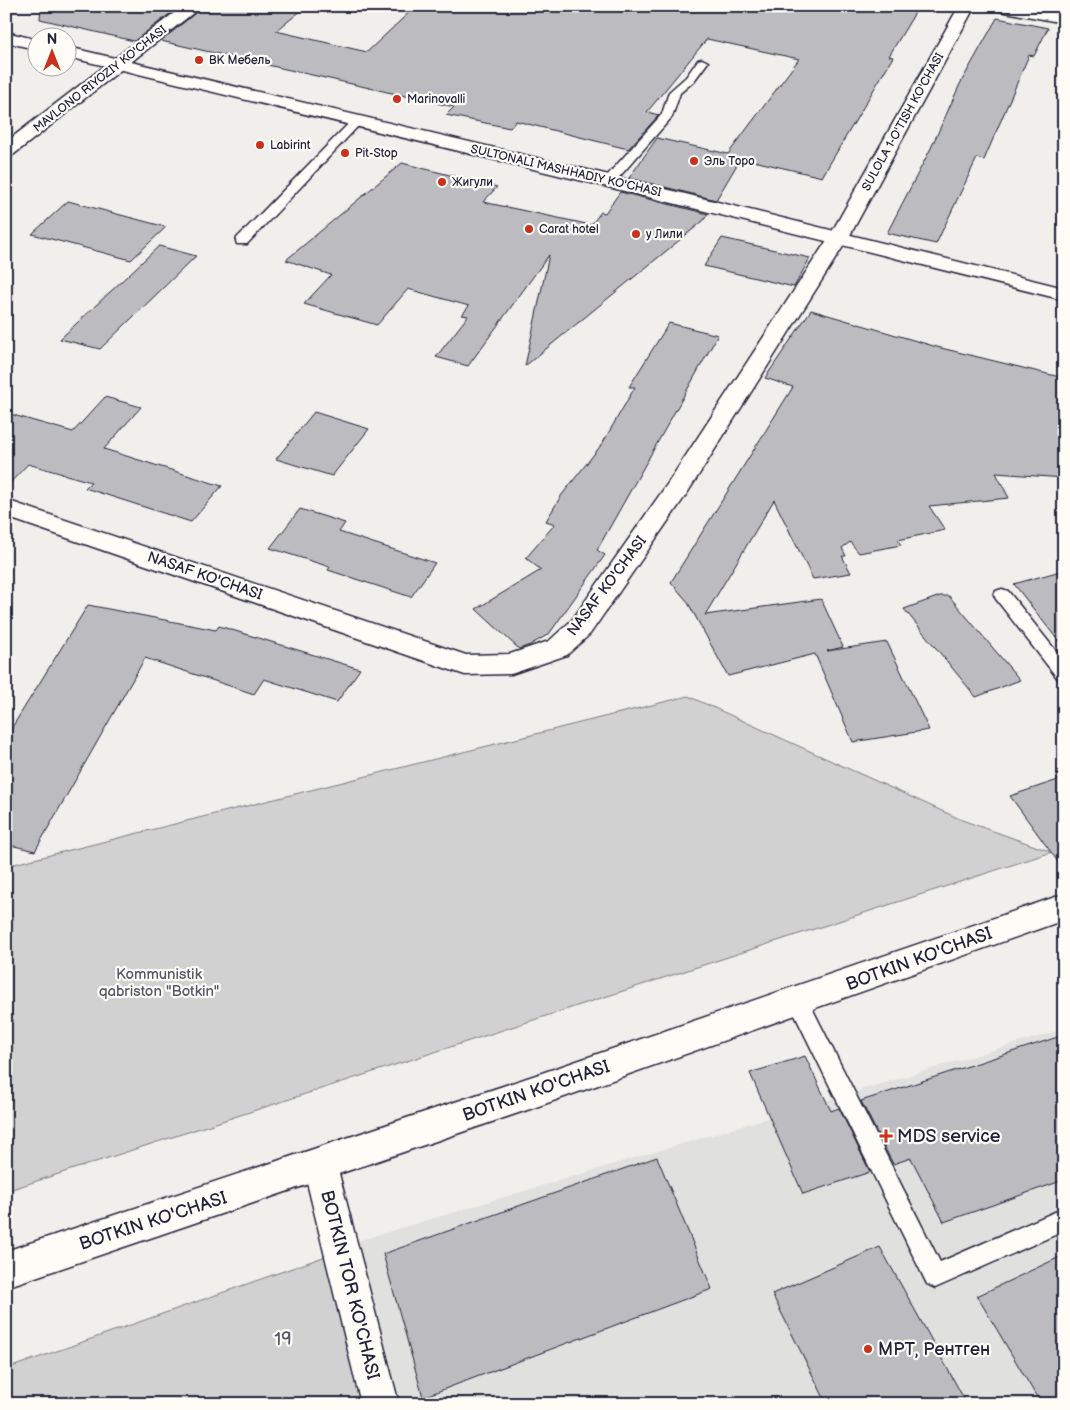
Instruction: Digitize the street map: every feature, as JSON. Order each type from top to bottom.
[{"type":"street","name":"MAVLONO RIYOZIY KO'CHASI","points":[[6,151],[194,6]]},
{"type":"street","name":"SULOLA 1-O'TISH KO'CHASI","points":[[839,237],[967,6]]},
{"type":"street","points":[[1000,6],[1064,18]]},
{"type":"street","points":[[6,37],[28,42]]},
{"type":"street","name":"SULTONALI MASHHADIY KO'CHASI","points":[[78,54],[609,181],[1064,294]]},
{"type":"street","name":"NASAF KO'CHASI","points":[[6,508],[464,665],[511,664],[558,648],[581,626],[677,489],[839,237]]},
{"type":"street","name":"BOTKIN KO'CHASI","points":[[6,1269],[320,1166],[1064,907]]},
{"type":"street","name":"BOTKIN TOR KO'CHASI","points":[[320,1166],[380,1404]]},
{"type":"lane","points":[[609,181],[668,115],[675,92],[690,78],[702,62]]},
{"type":"lane","points":[[242,241],[357,121]]},
{"type":"lane","points":[[1002,595],[1064,674]]},
{"type":"lane","points":[[798,1001],[935,1276],[1064,1219]]},
{"type":"shaded area","name":"MDS service","points":[[1064,1029],[1064,1404],[388,1404],[351,1243]]},
{"type":"green space","name":"Kommunistik qabriston \"Botkin\"","points":[[688,696],[962,820],[1052,852],[6,1191],[6,866]]},
{"type":"green space","name":"19","points":[[332,1254],[363,1404],[6,1404],[6,1369]]},
{"type":"building","points":[[41,6],[180,6],[134,41],[40,19]]},
{"type":"building","points":[[204,6],[307,6],[276,31],[367,52],[416,6],[919,6],[889,56],[893,57],[822,177],[741,158],[716,200],[629,178],[657,138],[728,154],[799,59],[707,39],[647,112],[659,115],[628,149],[516,121],[510,128],[446,115],[454,107],[161,41]]},
{"type":"building","points":[[997,18],[1048,28],[1034,56],[1029,55],[984,160],[977,158],[936,244],[887,233],[931,148],[960,84]]},
{"type":"building","points":[[402,163],[497,187],[483,202],[591,225],[601,212],[605,213],[620,192],[708,214],[703,221],[525,366],[549,255],[468,366],[436,357],[468,316],[462,315],[469,306],[408,289],[377,325],[304,304],[331,275],[286,260]]},
{"type":"building","points":[[68,201],[166,227],[131,260],[32,234]]},
{"type":"building","points":[[722,238],[810,258],[794,287],[704,266]]},
{"type":"building","points":[[159,246],[196,256],[100,349],[60,339]]},
{"type":"building","points":[[811,310],[937,347],[1064,378],[1064,478],[996,473],[1009,498],[929,506],[945,530],[898,540],[901,545],[859,553],[850,542],[842,548],[846,556],[842,556],[851,573],[813,579],[774,500],[705,615],[821,599],[843,647],[827,651],[887,642],[929,730],[853,742],[815,654],[728,676],[687,601],[671,582],[793,387],[765,378]]},
{"type":"building","points":[[669,323],[718,335],[597,550],[605,555],[549,634],[519,649],[476,609],[541,570],[526,558],[555,524],[546,521],[561,496],[602,444],[635,387],[629,387]]},
{"type":"building","points":[[105,397],[141,407],[104,449],[222,486],[191,522],[85,488],[91,482],[28,464],[6,487],[6,413],[73,432]]},
{"type":"building","points":[[314,412],[369,429],[332,476],[276,459]]},
{"type":"building","points":[[300,509],[345,523],[339,532],[435,563],[411,597],[328,570],[330,567],[270,548]]},
{"type":"building","points":[[1064,570],[1064,648],[1014,584]]},
{"type":"building","points":[[940,596],[949,596],[1020,680],[976,697],[904,609]]},
{"type":"building","points":[[88,605],[216,630],[219,626],[360,669],[337,702],[264,679],[254,694],[145,658],[35,851],[6,844],[6,737]]},
{"type":"building","points":[[1064,778],[1064,870],[1010,796]]},
{"type":"building","points":[[1064,1035],[1064,1180],[944,1222],[911,1158],[893,1164],[861,1101]]},
{"type":"building","points":[[805,1056],[831,1111],[839,1108],[870,1172],[803,1194],[750,1073]]},
{"type":"building","points":[[657,1157],[712,1289],[423,1397],[383,1254]]},
{"type":"building","name":"МРТ, Рентген","points":[[880,1247],[967,1404],[827,1404],[772,1294]]},
{"type":"building","points":[[1064,1255],[1064,1404],[1041,1404],[977,1296]]},
{"type":"place","name":"ВК Мебель","points":[[199,60]]},
{"type":"place","name":"Marinovalli","points":[[397,99]]},
{"type":"place","name":"Labirint","points":[[260,145]]},
{"type":"place","name":"Pit-Stop","points":[[345,153]]},
{"type":"place","name":"Эль Торо","points":[[694,161]]},
{"type":"place","name":"Жигули","points":[[442,182]]},
{"type":"place","name":"Carat hotel","points":[[529,229]]},
{"type":"place","name":"у Лили","points":[[636,234]]},
{"type":"place","name":"MDS service","points":[[886,1136]]},
{"type":"place","name":"МРТ, Рентген","points":[[868,1349]]}]
